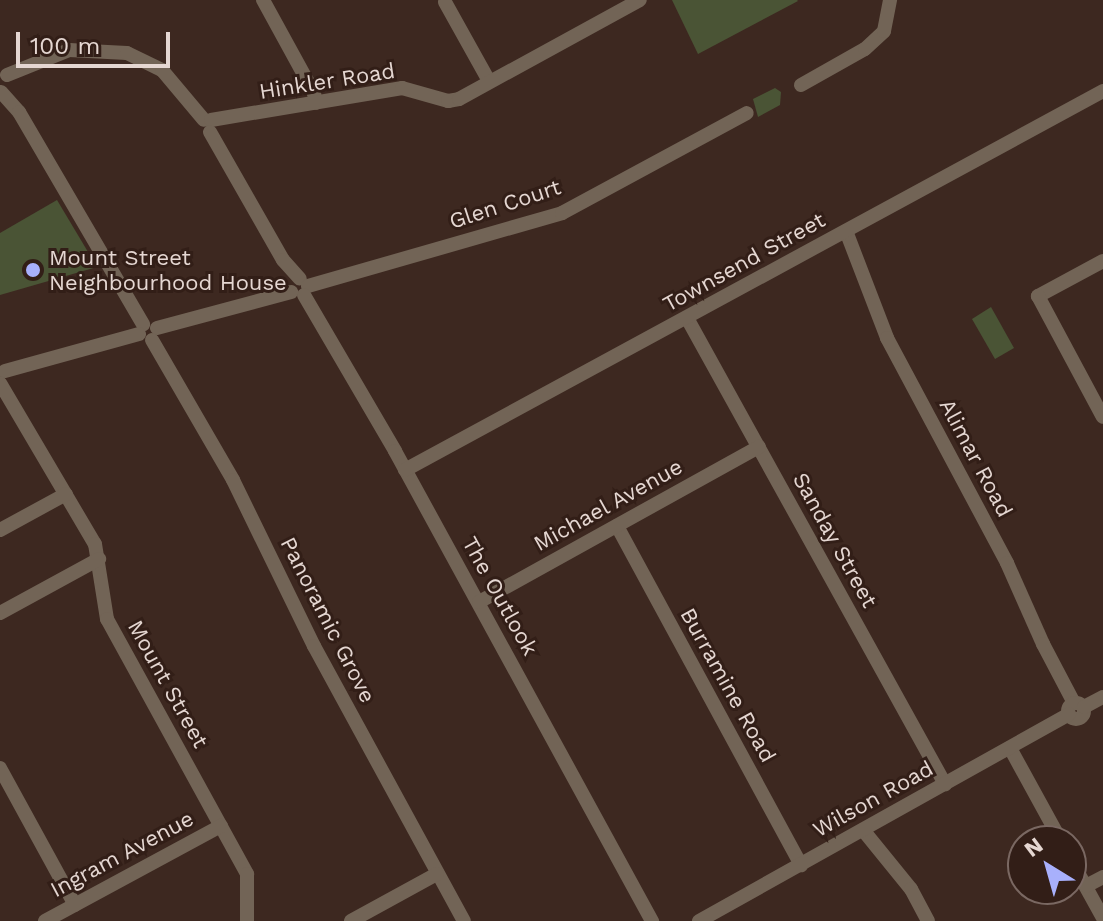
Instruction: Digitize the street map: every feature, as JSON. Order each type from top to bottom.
[{"type":"street","points":[[263,0],[312,104]]},
{"type":"street","name":"Hinkler Road","points":[[210,125],[402,88],[448,101],[640,0]]},
{"type":"street","points":[[801,85],[865,49],[884,31],[890,0]]},
{"type":"street","points":[[445,2],[489,81]]},
{"type":"street","points":[[4,81],[69,50],[127,53],[162,70],[210,125]]},
{"type":"street","name":"Panoramic Grove","points":[[4,81],[19,112],[233,480],[314,646],[464,921]]},
{"type":"street","name":"Townsend Street","points":[[405,470],[1103,91]]},
{"type":"street","name":"Glen Court","points":[[1,376],[562,213],[747,113]]},
{"type":"street","name":"The Outlook","points":[[210,125],[283,260],[479,602],[652,921]]},
{"type":"street","name":"Alimar Road","points":[[846,231],[887,338],[1007,563],[1076,708]]},
{"type":"street","points":[[1103,261],[1038,296],[1103,417]]},
{"type":"street","name":"Sanday Street","points":[[687,318],[945,784]]},
{"type":"street","name":"Mount Street","points":[[1,376],[92,538],[99,559],[107,619],[249,880],[247,921]]},
{"type":"street","name":"Michael Avenue","points":[[479,602],[759,447]]},
{"type":"street","points":[[0,530],[66,494]]},
{"type":"street","name":"Burramine Road","points":[[617,526],[801,865]]},
{"type":"street","points":[[0,613],[99,559]]},
{"type":"street","name":"Wilson Road","points":[[707,919],[1076,708],[1103,697]]},
{"type":"street","points":[[1010,748],[1052,825]]},
{"type":"street","points":[[0,768],[75,905]]},
{"type":"street","name":"Ingram Avenue","points":[[45,921],[221,826]]},
{"type":"street","points":[[863,830],[911,889],[928,921]]},
{"type":"street","points":[[351,921],[437,874]]},
{"type":"street","points":[[1087,888],[1103,918]]},
{"type":"green space","points":[[672,0],[797,0],[798,1],[698,54]]},
{"type":"green space","points":[[775,88],[781,92],[780,105],[758,117],[753,99]]},
{"type":"green space","points":[[57,200],[97,267],[0,295],[0,233]]},
{"type":"green space","points":[[991,307],[1014,348],[995,359],[972,319]]},
{"type":"place","name":"Mount Street Neighbourhood House","points":[[33,270]]}]
